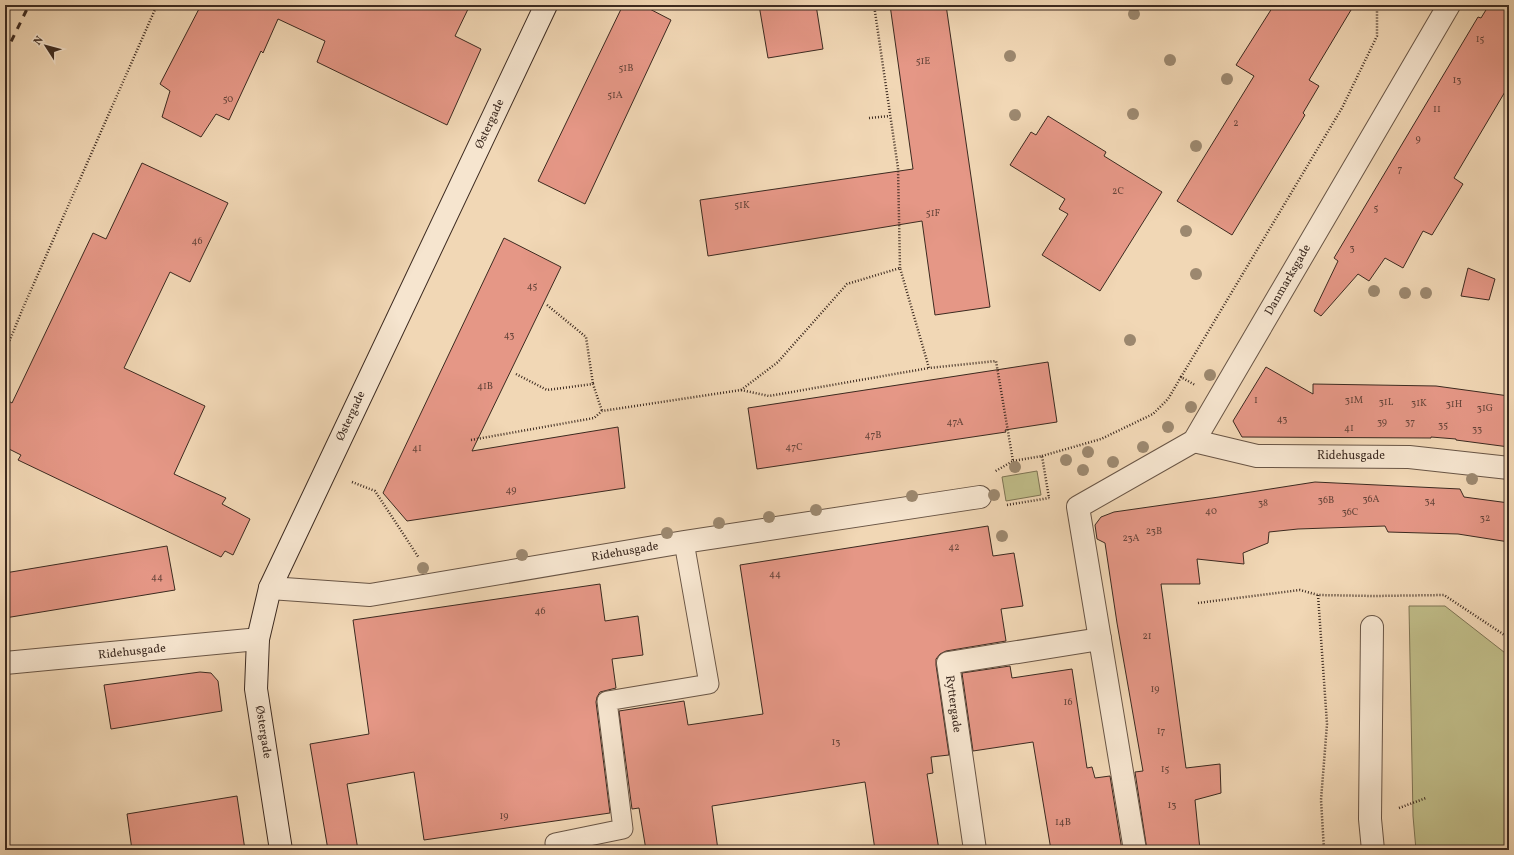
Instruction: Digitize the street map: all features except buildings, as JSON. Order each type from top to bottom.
[{"type":"street","name":"Østergade","points":[[282,850],[256,689],[258,639],[270,588],[546,5]]},
{"type":"street","name":"Danmarksgade","points":[[1194,441],[1449,5]]},
{"type":"street","name":"Ridehusgade","points":[[1194,441],[1256,456],[1409,457],[1509,468]]},
{"type":"street","points":[[1135,850],[1078,507],[1194,441]]},
{"type":"street","name":"Ridehusgade","points":[[270,588],[370,595],[684,542],[980,497]]},
{"type":"street","points":[[1372,627],[1370,819],[1373,850]]},
{"type":"street","name":"Ridehusgade","points":[[5,663],[258,639]]},
{"type":"street","name":"Ryttergade","points":[[974,850],[948,663],[1100,639]]},
{"type":"lane","points":[[555,843],[623,829],[607,701],[709,684],[684,542]]},
{"type":"path","points":[[5,352],[157,5]]},
{"type":"path","points":[[874,5],[898,168],[900,268],[929,368]]},
{"type":"path","points":[[1078,507],[1049,498],[1008,505],[980,497],[994,471],[1013,461],[1042,456],[1101,439],[1153,414],[1168,399],[1342,108],[1377,36],[1377,5]]},
{"type":"path","points":[[869,118],[890,116]]},
{"type":"path","points":[[741,390],[778,362],[847,284],[900,268]]},
{"type":"path","points":[[547,304],[586,337],[593,384],[602,411]]},
{"type":"path","points":[[471,440],[594,418],[602,411],[741,390],[769,396],[929,368],[996,361],[1013,461]]},
{"type":"path","points":[[516,374],[547,390],[593,384]]},
{"type":"path","points":[[1181,377],[1218,399]]},
{"type":"path","points":[[1042,456],[1049,498]]},
{"type":"path","points":[[326,470],[375,491],[436,584]]},
{"type":"path","points":[[1198,603],[1300,590],[1318,594],[1374,596],[1444,595],[1509,638]]},
{"type":"path","points":[[1318,594],[1327,724],[1321,800],[1324,850]]},
{"type":"shaded area","points":[[1037,471],[1041,495],[1006,501],[1002,477]]},
{"type":"shaded area","points":[[1409,606],[1445,606],[1509,656],[1509,850],[1416,850],[1413,816]]},
{"type":"railway","points":[[5,54],[29,5]]}]
